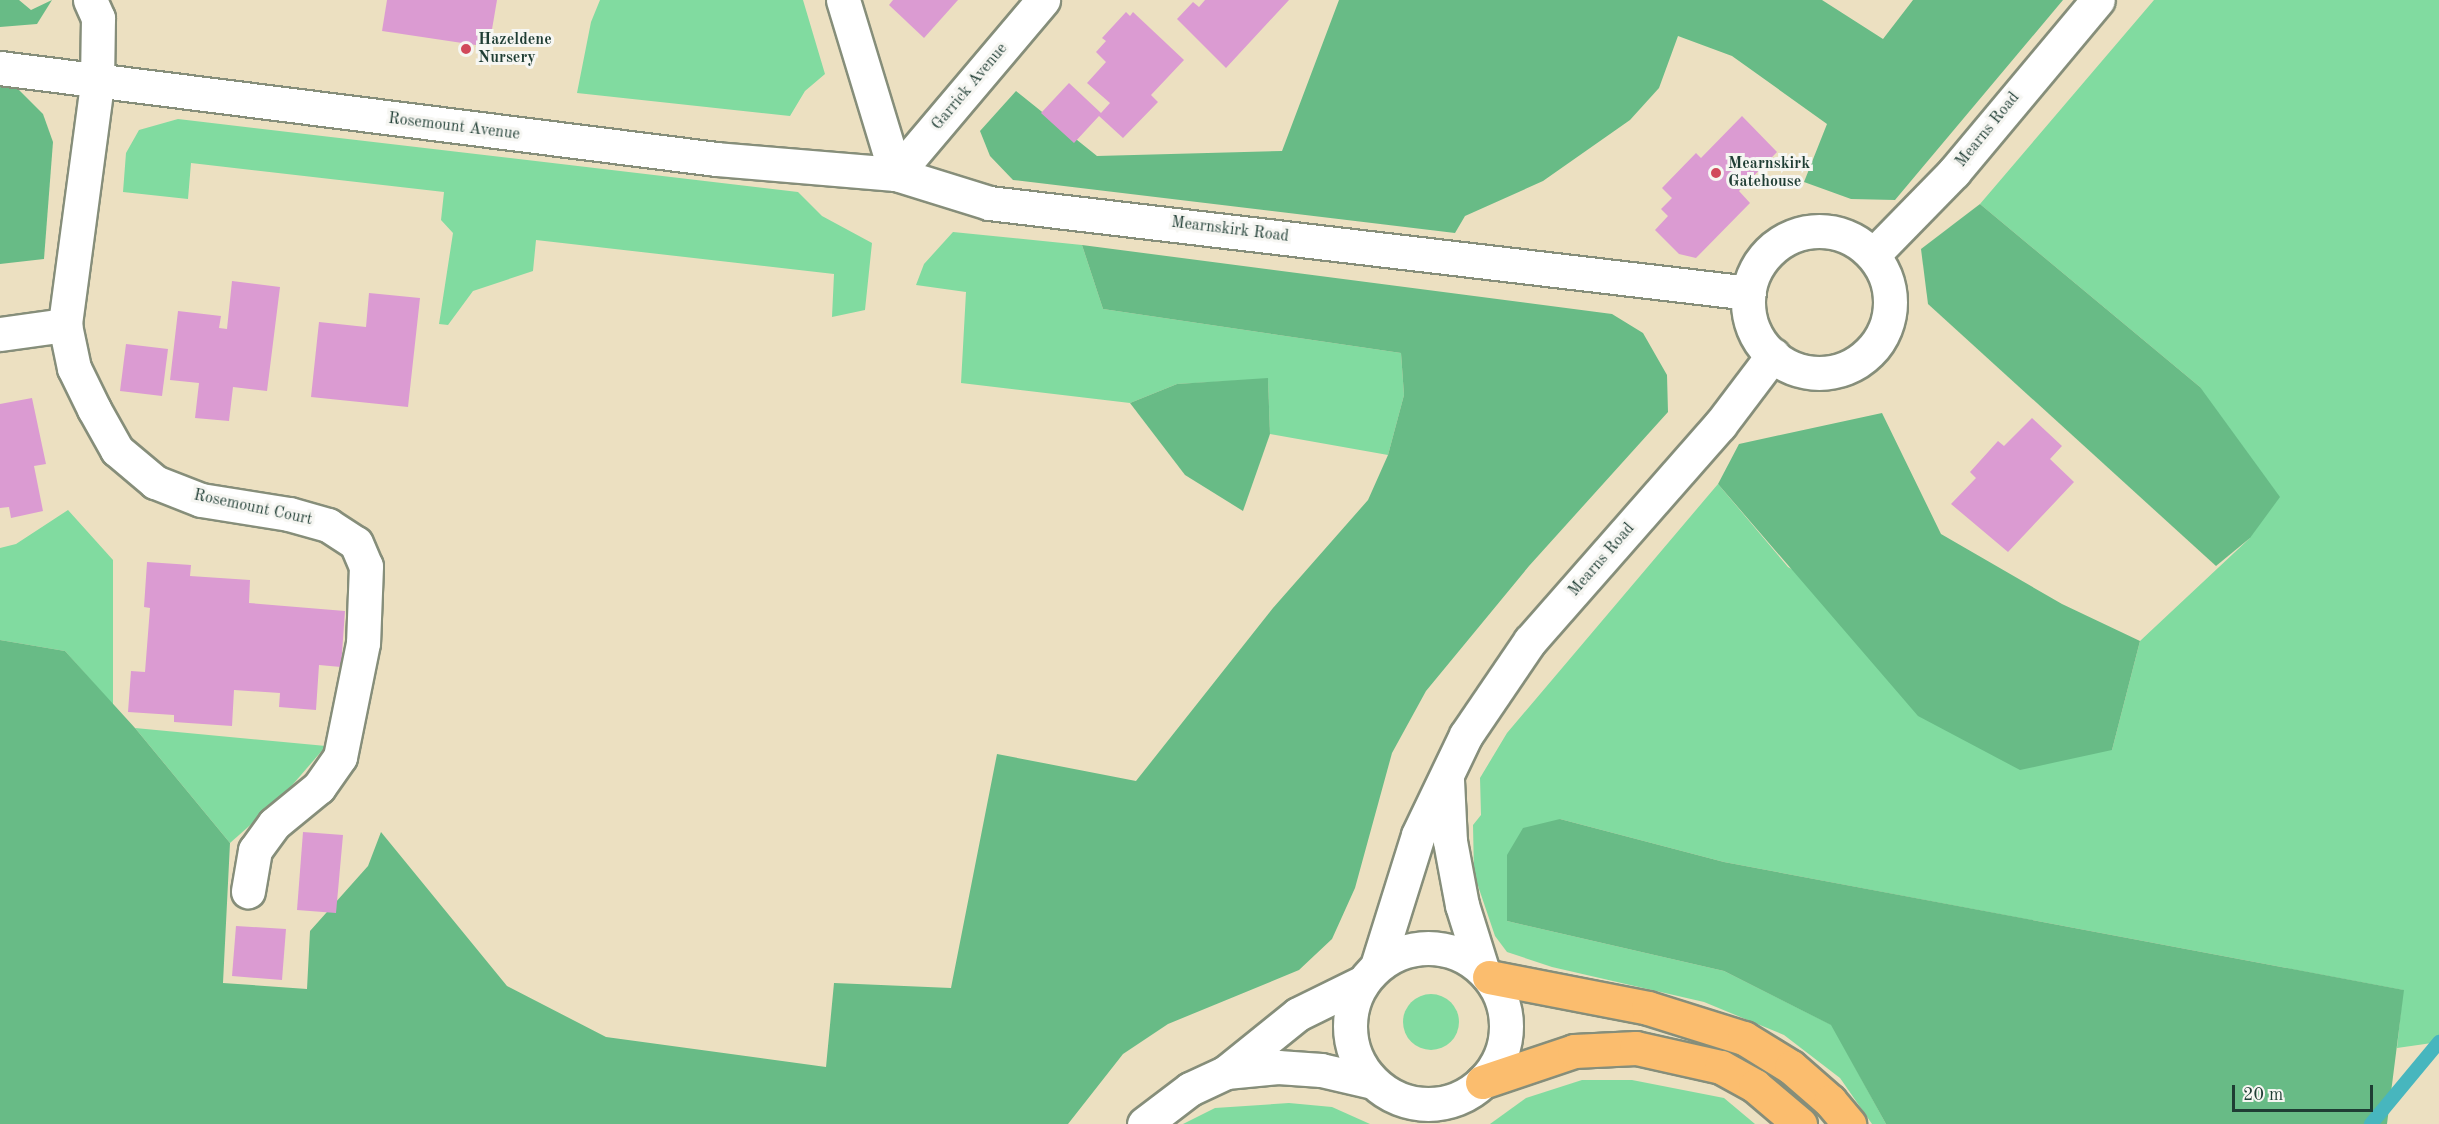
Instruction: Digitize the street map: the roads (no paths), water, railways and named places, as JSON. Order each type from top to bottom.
[{"type":"highway","points":[[1485,973],[1648,1008],[1744,1038],[1791,1067],[1830,1101],[1849,1124]]},
{"type":"highway","points":[[1482,1082],[1574,1051],[1636,1048],[1721,1067],[1755,1086],[1800,1124]]},
{"type":"street","points":[[90,0],[98,18],[97,84]]},
{"type":"street","points":[[843,0],[896,174]]},
{"type":"street","name":"Garrick Avenue","points":[[896,174],[1043,0]]},
{"type":"street","name":"Mearns Road","points":[[1873,255],[1954,172],[2098,0]]},
{"type":"street","name":"Rosemount Avenue","points":[[0,68],[97,84],[166,89],[716,159],[896,174]]},
{"type":"street","name":"Rosemount Court","points":[[97,84],[65,325],[74,368],[99,419],[117,450],[155,482],[201,500],[289,514],[328,525],[356,543],[366,566],[363,643],[340,757],[319,787],[274,824],[255,850],[248,891]]},
{"type":"street","name":"Mearnskirk Road","points":[[896,174],[989,202],[1749,293]]},
{"type":"street","points":[[1816,230],[1840,233],[1862,243],[1873,255],[1888,282],[1891,306],[1886,329],[1873,350],[1854,364],[1832,372],[1808,372],[1785,365],[1773,355],[1755,333],[1748,312],[1749,293],[1757,266],[1773,247],[1793,235],[1816,230]]},
{"type":"street","points":[[0,334],[65,325]]},
{"type":"street","name":"Mearns Road","points":[[1370,974],[1418,835],[1466,735],[1530,641],[1720,425],[1773,355]]},
{"type":"street","points":[[1226,1072],[1278,1067],[1321,1070],[1373,1082],[1408,1102],[1428,1104],[1448,1102],[1482,1082],[1497,1064],[1504,1042],[1506,1019],[1500,996],[1485,973],[1462,906],[1454,862],[1446,775]]},
{"type":"street","points":[[1144,1124],[1190,1089],[1226,1072],[1298,1014],[1370,974],[1392,956],[1430,948],[1457,954],[1485,973]]},
{"type":"street","points":[[1370,974],[1352,1007],[1350,1034],[1357,1060],[1373,1082]]},
{"type":"waterway","points":[[2371,1124],[2439,1042]]},
{"type":"place","name":"Hazeldene Nursery","points":[[466,49]]},
{"type":"place","name":"Mearnskirk Gatehouse","points":[[1716,173]]}]
